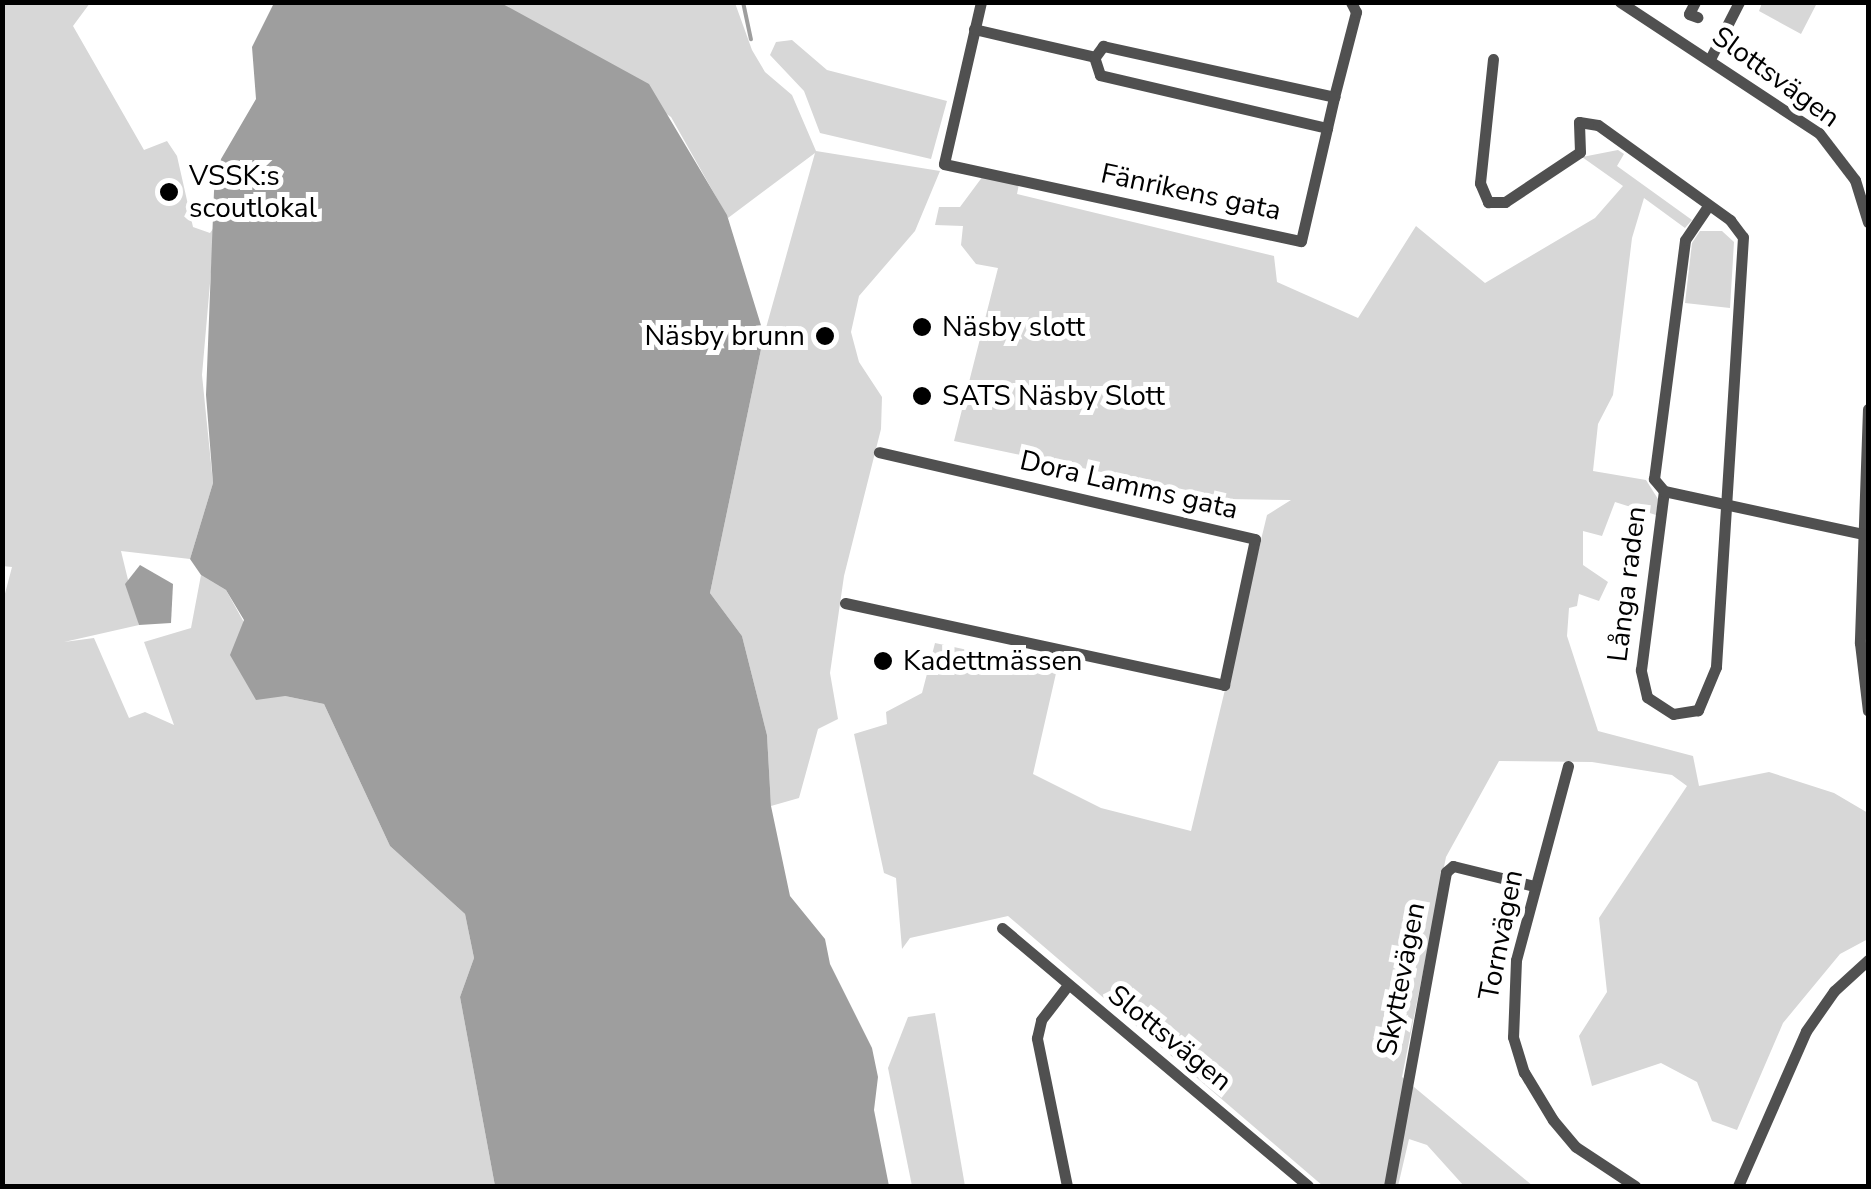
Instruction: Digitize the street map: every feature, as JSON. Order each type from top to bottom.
[{"type":"street","points":[[980,2],[974,30],[1094,56]]},
{"type":"street","points":[[1094,56],[1100,75],[1326,128],[1356,12],[1351,2]]},
{"type":"street","name":"Slottsvägen","points":[[1620,2],[1819,134],[1855,180],[1868,222]]},
{"type":"street","points":[[1695,2],[1689,14],[1697,17]]},
{"type":"street","points":[[1710,59],[1739,2]]},
{"type":"street","name":"Fänrikens gata","points":[[974,30],[944,164],[1302,242],[1326,128]]},
{"type":"street","points":[[1094,56],[1104,46],[1334,97]]},
{"type":"street","name":"Långa raden","points":[[1494,59],[1480,182],[1488,202],[1506,202],[1580,152],[1579,122],[1598,125],[1708,206],[1739,229],[1744,249],[1716,667],[1698,710],[1673,714],[1647,697],[1641,670],[1664,490],[1654,479],[1685,240],[1708,206]]},
{"type":"street","points":[[1868,409],[1860,643],[1868,712]]},
{"type":"street","name":"Dora Lamms gata","points":[[845,603],[1224,685],[1255,539],[880,452]]},
{"type":"street","points":[[1664,490],[1866,534]]},
{"type":"street","name":"Tornvägen","points":[[1568,766],[1510,991],[1520,1063],[1576,1147],[1636,1186]]},
{"type":"street","name":"Skyttevägen","points":[[1388,1186],[1446,872],[1453,866],[1534,886]]},
{"type":"street","name":"Slottsvägen","points":[[1002,928],[1308,1186]]},
{"type":"street","points":[[1738,1186],[1806,1031],[1834,991],[1868,960]]},
{"type":"street","points":[[1066,1186],[1037,1038],[1041,1020],[1068,985]]},
{"type":"shaded area","points":[[1762,2],[1817,3],[1801,34],[1759,11]]},
{"type":"shaded area","points":[[2,3],[90,3],[73,26],[144,150],[167,141],[177,156],[193,227],[210,233],[215,226],[202,375],[213,483],[190,559],[121,551],[139,625],[64,642],[94,638],[129,718],[145,712],[174,725],[144,642],[191,628],[201,575],[226,590],[285,696],[324,704],[390,846],[465,914],[474,958],[460,997],[495,1186],[3,1186],[2,605],[12,567],[2,566]]},
{"type":"shaded area","points":[[274,3],[501,3],[649,84],[727,215],[764,335],[710,593],[742,636],[767,735],[771,806],[790,896],[825,939],[830,964],[872,1048],[878,1077],[874,1110],[889,1186],[495,1186],[460,997],[474,958],[465,914],[390,846],[324,704],[285,696],[256,700],[230,655],[244,620],[226,590],[201,575],[190,559],[213,483],[206,395],[214,191],[221,159],[256,99],[252,47]]},
{"type":"shaded area","points":[[501,3],[735,3],[752,50],[765,72],[792,95],[816,151],[940,171],[915,231],[859,296],[851,332],[859,362],[882,397],[881,429],[844,576],[830,673],[838,719],[818,729],[799,798],[771,806],[767,735],[742,636],[710,593],[764,335],[815,153],[728,218],[671,117]]},
{"type":"shaded area","points":[[792,40],[827,70],[947,101],[931,159],[820,133],[804,91],[770,55],[776,42]]},
{"type":"shaded area","points":[[1618,150],[1624,154],[1617,166],[1692,220],[1685,228],[1644,198],[1632,238],[1613,395],[1598,424],[1593,471],[1646,480],[1658,499],[1656,515],[1615,502],[1602,536],[1583,531],[1583,565],[1608,582],[1599,601],[1579,594],[1577,606],[1569,608],[1567,636],[1598,731],[1693,756],[1699,786],[1769,772],[1834,793],[1868,813],[1868,939],[1840,954],[1783,1023],[1737,1130],[1712,1121],[1697,1082],[1661,1063],[1592,1086],[1579,1036],[1607,992],[1599,918],[1687,786],[1672,775],[1592,762],[1499,761],[1446,857],[1402,1077],[1533,1186],[1464,1186],[1427,1145],[1409,1139],[1398,1186],[1323,1186],[1008,916],[910,938],[902,949],[896,878],[884,873],[854,734],[887,724],[886,712],[922,693],[935,643],[1057,669],[1033,774],[1101,808],[1191,831],[1267,515],[1291,500],[1229,499],[954,441],[998,268],[976,264],[961,245],[963,226],[935,225],[939,207],[960,207],[983,176],[1019,184],[1017,194],[1274,256],[1277,282],[1358,318],[1416,226],[1485,283],[1595,218],[1623,186],[1582,157]]},
{"type":"shaded area","points":[[1700,231],[1722,231],[1734,242],[1730,308],[1685,303],[1692,243]]},
{"type":"shaded area","points":[[140,565],[173,584],[171,623],[139,625],[125,584]]},
{"type":"shaded area","points":[[935,1013],[965,1186],[912,1186],[888,1068],[908,1017]]},
{"type":"waterway","points":[[743,2],[751,39]]},
{"type":"place","name":"VSSK:s scoutlokal","points":[[169,192]]},
{"type":"place","name":"Näsby slott","points":[[922,327]]},
{"type":"place","name":"Näsby brunn","points":[[825,336]]},
{"type":"place","name":"SATS Näsby Slott","points":[[922,396]]},
{"type":"place","name":"Kadettmässen","points":[[883,661]]}]
